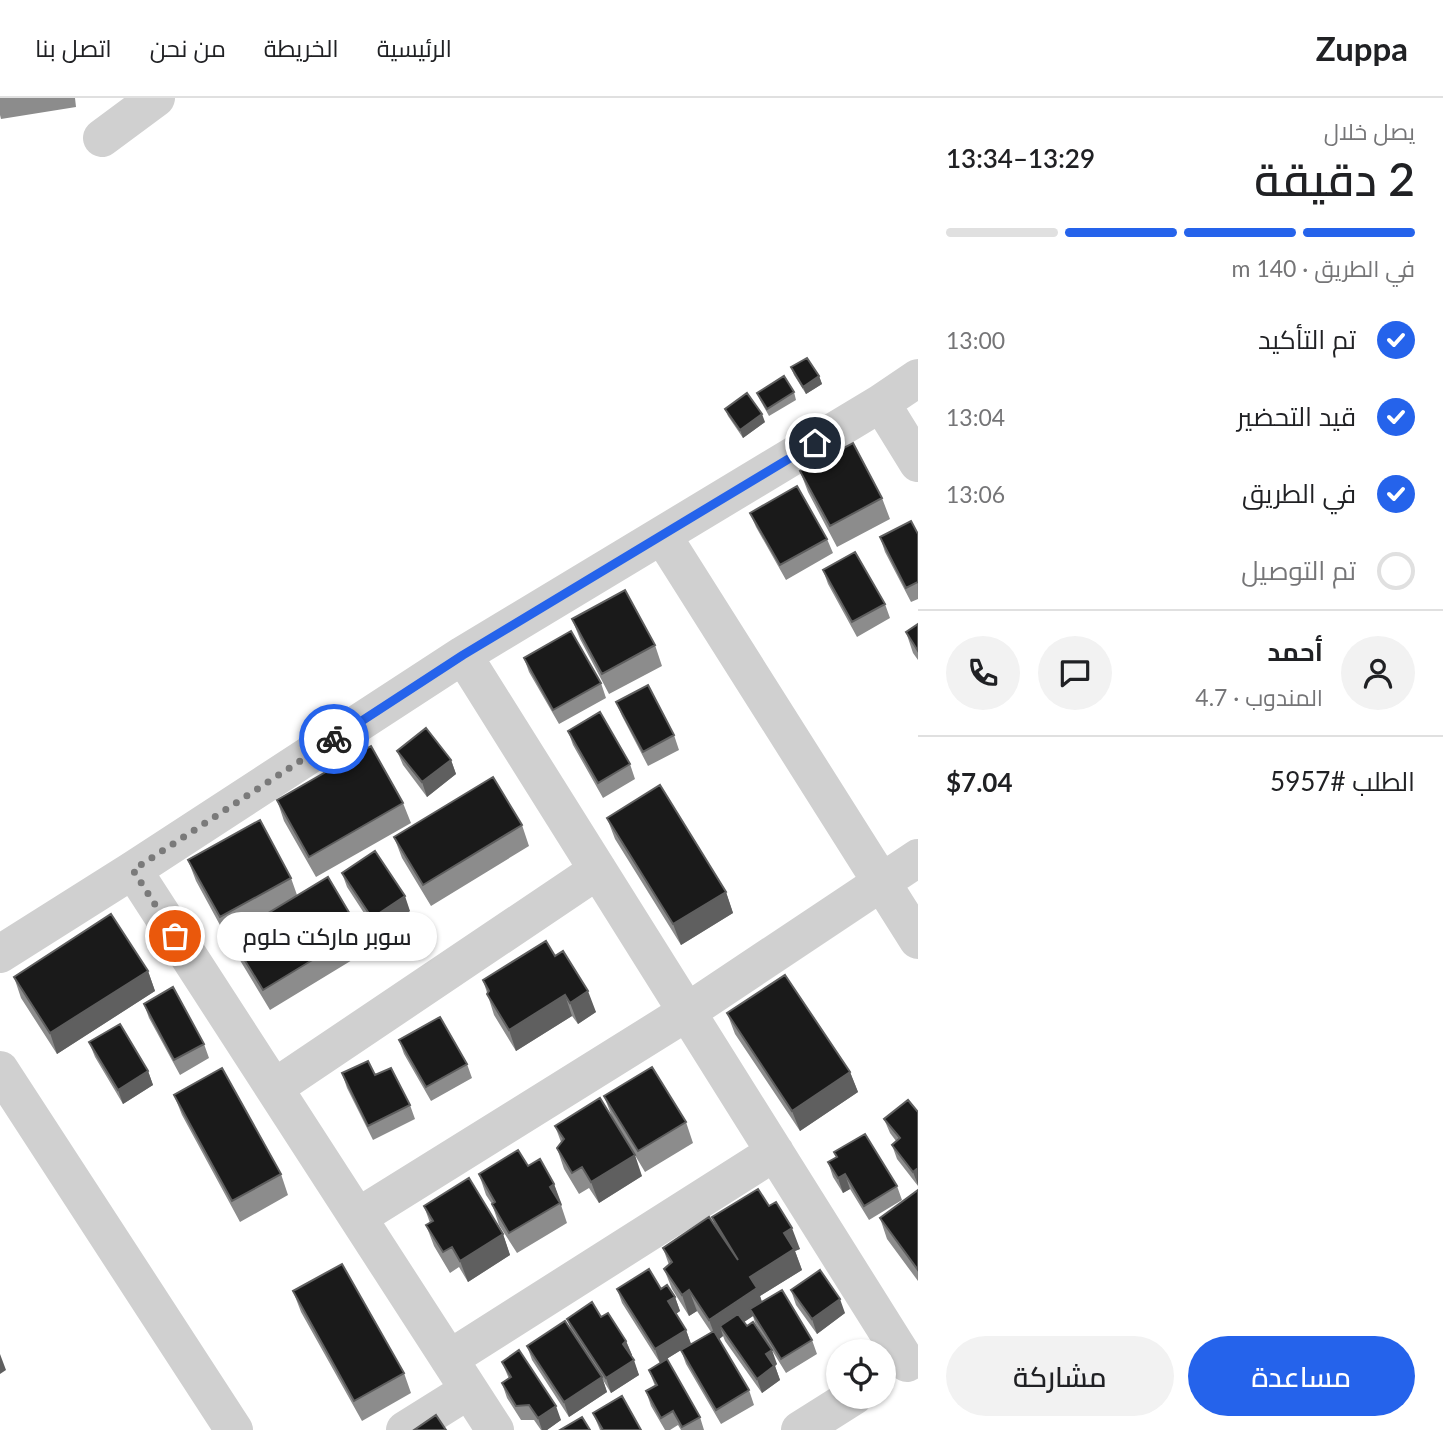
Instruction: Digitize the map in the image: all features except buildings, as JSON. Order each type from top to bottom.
[{"type":"street","points":[[102,138],[156,98]]},
{"type":"street","points":[[0,954],[463,655],[881,403],[918,378]]},
{"type":"street","points":[[881,403],[918,463]]},
{"type":"street","points":[[662,535],[918,940]]},
{"type":"street","points":[[463,655],[775,1152],[903,1366]]},
{"type":"street","points":[[358,1217],[687,1012],[918,858]]},
{"type":"street","points":[[133,870],[495,1430]]},
{"type":"street","points":[[274,1088],[598,870]]},
{"type":"street","points":[[0,1070],[234,1430]]},
{"type":"street","points":[[405,1430],[459,1374],[775,1152]]},
{"type":"street","points":[[800,1430],[833,1409]]},
{"type":"way so far","points":[[175,936],[133,870],[334,739]]},
{"type":"place","name":"سوبر ماركت حلوم","points":[[175,936]]},
{"type":"route","points":[[334,739],[463,655],[815,443]]}]
